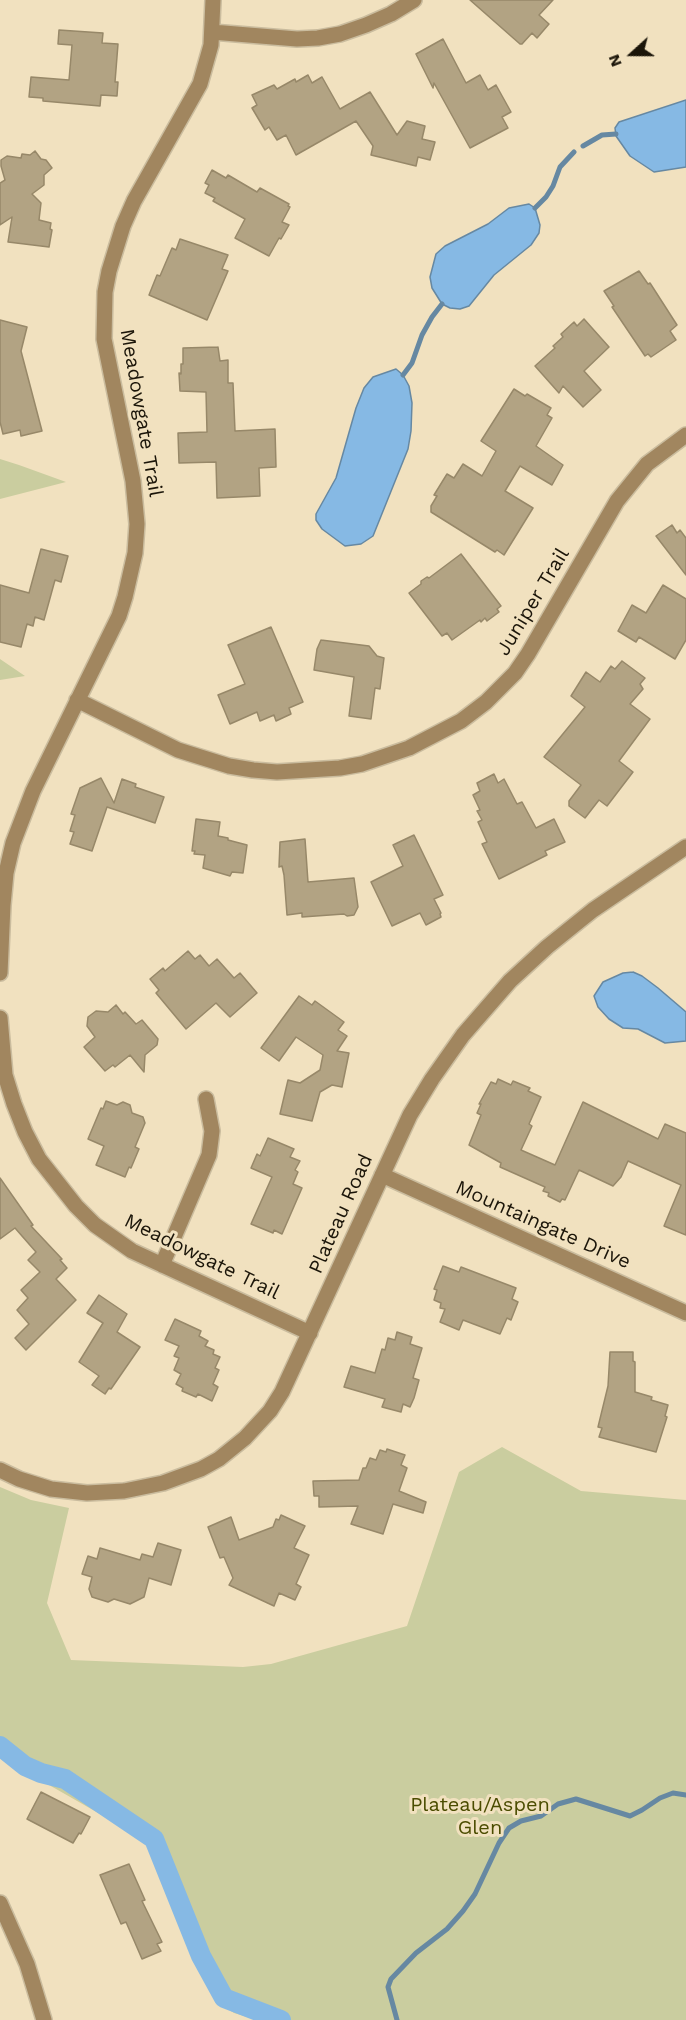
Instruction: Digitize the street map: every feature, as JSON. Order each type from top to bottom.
[{"type":"street","name":"Meadowgate Trail","points":[[0,973],[4,856],[33,790],[119,616],[126,597],[135,553],[137,524],[133,481],[104,339],[105,300],[109,271],[123,226],[134,201],[200,84],[212,32],[213,0]]},
{"type":"street","points":[[212,32],[297,39],[318,38],[340,34],[366,25],[414,0]]},
{"type":"street","name":"Juniper Trail","points":[[77,700],[178,750],[229,766],[252,770],[300,772],[340,768],[362,764],[409,748],[461,721],[486,702],[515,673],[617,501],[647,464],[686,435]]},
{"type":"street","name":"Plateau Road","points":[[0,1470],[19,1479],[51,1489],[96,1493],[145,1487],[182,1477],[201,1469],[232,1449],[270,1411],[282,1392],[410,1115],[463,1035],[489,1003],[569,928],[686,847]]},
{"type":"street","name":"Meadowgate Trail","points":[[0,1018],[5,1075],[25,1132],[39,1159],[76,1206],[95,1225],[132,1251],[310,1333]]},
{"type":"street","points":[[162,1265],[209,1155],[212,1131],[206,1099]]},
{"type":"street","name":"Mountaingate Drive","points":[[382,1175],[686,1313]]},
{"type":"street","points":[[0,1903],[27,1964],[44,2020]]},
{"type":"green space","points":[[0,459],[19,465],[66,482],[0,499]]},
{"type":"green space","points":[[0,659],[25,676],[0,680]]},
{"type":"green space","name":"Plateau/Aspen Glen","points":[[502,1447],[581,1491],[686,1500],[686,2020],[257,2020],[234,2013],[220,2004],[203,1979],[148,1846],[128,1830],[0,1757],[0,1487],[31,1500],[69,1508],[47,1603],[71,1660],[243,1667],[271,1664],[407,1626],[459,1472]]},
{"type":"water","points":[[686,100],[686,167],[654,172],[630,156],[616,136],[615,128],[619,122]]},
{"type":"water","points":[[529,204],[535,208],[540,225],[539,233],[531,245],[494,275],[469,306],[460,309],[442,304],[432,288],[430,277],[436,254],[445,246],[488,224],[509,208]]},
{"type":"water","points":[[396,369],[403,375],[409,386],[412,403],[408,449],[373,536],[361,544],[345,546],[322,529],[316,520],[316,514],[336,478],[364,388],[373,377]]},
{"type":"water","points":[[633,972],[658,988],[686,1012],[686,1041],[665,1043],[638,1029],[623,1028],[609,1019],[598,1007],[594,996],[603,982],[623,973]]},
{"type":"building","points":[[470,0],[553,0],[539,15],[549,24],[537,38],[532,33],[520,44]]},
{"type":"building","points":[[59,30],[103,33],[102,43],[118,44],[115,82],[118,82],[117,96],[101,95],[100,106],[43,101],[43,98],[29,97],[31,77],[69,80],[72,45],[58,44]]},
{"type":"building","points":[[443,39],[466,83],[480,75],[488,90],[496,85],[511,112],[502,117],[508,128],[470,148],[434,83],[433,88],[416,54]]},
{"type":"building","points":[[308,75],[312,83],[322,77],[340,109],[370,92],[397,135],[407,121],[425,126],[422,139],[435,142],[430,160],[418,157],[416,166],[371,155],[373,146],[356,121],[296,155],[286,135],[277,140],[269,127],[265,130],[252,108],[257,105],[252,95],[274,85],[277,89]]},
{"type":"building","points":[[35,151],[52,168],[44,175],[44,185],[32,194],[41,203],[39,220],[51,223],[49,247],[8,242],[12,217],[0,225],[0,183],[5,180],[1,160],[7,156],[21,158],[22,154],[30,155]]},
{"type":"building","points":[[212,170],[226,178],[228,175],[257,192],[260,188],[289,204],[290,207],[282,222],[289,225],[269,256],[235,238],[245,219],[213,201],[215,198],[205,193],[209,185],[205,183]]},
{"type":"building","points":[[180,239],[228,255],[222,269],[228,271],[207,320],[149,295],[157,275],[160,276],[172,248],[176,250]]},
{"type":"building","points":[[639,271],[648,284],[650,283],[677,325],[670,331],[676,340],[651,357],[648,354],[645,356],[604,291]]},
{"type":"building","points":[[584,319],[609,347],[584,371],[601,390],[583,407],[563,386],[559,393],[535,366],[555,348],[553,346],[563,337],[561,334],[574,322],[577,326]]},
{"type":"building","points":[[0,320],[27,327],[21,351],[42,431],[21,436],[20,430],[3,434],[0,422]]},
{"type":"building","points":[[218,347],[220,361],[228,360],[228,383],[233,383],[235,431],[275,429],[276,467],[259,468],[260,496],[217,498],[216,462],[179,463],[178,433],[207,432],[206,392],[180,391],[179,373],[181,374],[181,364],[183,364],[183,348]]},
{"type":"building","points":[[514,389],[551,408],[547,415],[552,418],[536,446],[563,465],[552,485],[520,466],[505,491],[533,508],[504,555],[497,550],[495,552],[431,512],[431,506],[437,496],[434,495],[447,474],[454,478],[463,464],[482,476],[496,451],[481,441]]},
{"type":"building","points":[[672,525],[677,533],[680,530],[686,538],[686,575],[656,536]]},
{"type":"building","points":[[41,549],[68,556],[61,582],[55,580],[44,620],[35,617],[33,626],[27,624],[21,647],[0,642],[0,585],[29,593]]},
{"type":"building","points":[[461,554],[501,606],[497,609],[499,612],[487,621],[485,618],[481,622],[480,620],[452,640],[447,633],[442,636],[409,593],[421,584],[421,581],[429,578]]},
{"type":"building","points":[[663,585],[686,599],[686,640],[675,659],[639,637],[636,642],[618,631],[632,605],[646,613]]},
{"type":"building","points":[[271,627],[303,702],[289,708],[291,714],[276,721],[274,715],[260,721],[257,712],[230,724],[218,695],[245,684],[228,645]]},
{"type":"building","points":[[321,640],[369,646],[377,656],[384,658],[380,689],[375,688],[371,719],[349,716],[354,677],[314,670],[317,649]]},
{"type":"building","points":[[622,661],[645,678],[640,684],[643,689],[630,704],[650,719],[619,761],[633,772],[607,806],[599,800],[585,818],[569,806],[569,801],[581,785],[544,757],[585,707],[571,696],[586,672],[600,682],[611,666],[615,669]]},
{"type":"building","points":[[494,774],[498,783],[504,779],[517,804],[522,802],[536,828],[554,819],[565,842],[545,851],[547,855],[499,879],[482,844],[487,842],[478,822],[482,820],[473,795],[480,791],[477,783]]},
{"type":"building","points":[[101,778],[114,803],[122,779],[136,784],[135,787],[164,797],[155,823],[107,807],[92,851],[70,844],[74,832],[70,831],[75,815],[71,814],[80,788]]},
{"type":"building","points":[[196,819],[220,822],[218,836],[247,845],[243,873],[232,872],[230,876],[203,868],[205,855],[194,854],[195,851],[192,851]]},
{"type":"building","points":[[414,835],[443,895],[434,899],[441,917],[426,925],[420,913],[392,926],[371,882],[403,866],[393,845]]},
{"type":"building","points":[[305,839],[308,882],[354,878],[358,907],[354,915],[302,917],[302,913],[287,915],[284,875],[282,866],[279,867],[280,842]]},
{"type":"building","points":[[188,951],[195,959],[200,955],[209,966],[217,959],[234,978],[240,973],[257,993],[230,1017],[216,1003],[186,1029],[156,993],[159,990],[150,979],[163,968],[165,971]]},
{"type":"building","points":[[299,996],[312,1005],[315,1001],[344,1022],[338,1030],[347,1036],[337,1051],[349,1053],[342,1087],[332,1085],[320,1092],[312,1121],[280,1114],[288,1080],[300,1083],[320,1070],[323,1055],[296,1037],[279,1061],[261,1048]]},
{"type":"building","points":[[116,1005],[136,1024],[142,1020],[158,1039],[157,1045],[145,1055],[144,1072],[130,1055],[115,1067],[113,1065],[105,1071],[84,1047],[95,1037],[87,1026],[88,1017],[96,1011],[108,1012]]},
{"type":"building","points":[[498,1079],[511,1085],[513,1081],[530,1088],[528,1091],[541,1097],[529,1124],[532,1126],[521,1150],[555,1165],[583,1102],[658,1139],[665,1124],[686,1133],[686,1235],[664,1226],[681,1185],[628,1161],[621,1177],[613,1186],[579,1170],[565,1200],[562,1199],[560,1202],[543,1191],[545,1187],[500,1167],[501,1163],[469,1145],[481,1115],[477,1113],[481,1104],[479,1104],[491,1082],[496,1084]]},
{"type":"building","points":[[106,1101],[117,1105],[123,1102],[130,1105],[132,1113],[143,1117],[145,1123],[135,1147],[139,1149],[125,1177],[96,1165],[104,1146],[88,1139]]},
{"type":"building","points":[[268,1138],[294,1149],[290,1157],[300,1161],[295,1170],[298,1172],[293,1184],[302,1188],[282,1234],[274,1230],[273,1233],[251,1224],[272,1177],[251,1168],[257,1154],[260,1156]]},
{"type":"building","points":[[0,1178],[33,1225],[31,1226],[62,1259],[60,1260],[67,1268],[56,1279],[76,1300],[26,1350],[15,1338],[29,1324],[17,1310],[28,1298],[21,1290],[40,1272],[28,1260],[36,1252],[15,1228],[0,1239]]},
{"type":"building","points":[[443,1266],[459,1272],[461,1267],[516,1288],[512,1299],[518,1302],[511,1320],[507,1318],[500,1334],[463,1320],[459,1330],[440,1322],[445,1309],[440,1308],[441,1303],[434,1300],[437,1290],[434,1289]]},
{"type":"building","points":[[99,1295],[127,1314],[117,1332],[140,1347],[111,1389],[109,1388],[105,1394],[92,1385],[99,1376],[79,1362],[103,1323],[87,1313]]},
{"type":"building","points":[[175,1319],[201,1331],[199,1336],[208,1341],[205,1346],[214,1350],[213,1354],[220,1357],[215,1368],[219,1370],[213,1384],[218,1387],[212,1401],[198,1394],[196,1397],[182,1391],[183,1388],[176,1384],[181,1374],[174,1370],[179,1358],[174,1356],[179,1346],[165,1340]]},
{"type":"building","points":[[397,1332],[412,1337],[410,1344],[422,1348],[413,1378],[419,1380],[414,1398],[410,1407],[403,1404],[401,1412],[382,1407],[385,1399],[344,1387],[351,1366],[375,1373],[382,1349],[385,1350],[388,1338],[395,1340]]},
{"type":"building","points":[[610,1352],[633,1352],[635,1392],[668,1405],[665,1416],[667,1417],[656,1452],[599,1437],[602,1428],[598,1427],[608,1386]]},
{"type":"building","points":[[387,1449],[405,1455],[401,1465],[407,1468],[399,1491],[426,1502],[423,1513],[393,1504],[383,1534],[351,1524],[358,1506],[319,1507],[319,1496],[314,1496],[313,1481],[359,1480],[370,1458],[376,1460],[380,1450],[386,1452]]},
{"type":"building","points":[[281,1515],[305,1526],[294,1548],[309,1555],[296,1584],[301,1587],[295,1600],[279,1593],[274,1606],[229,1585],[233,1578],[224,1557],[220,1558],[208,1527],[231,1517],[239,1540],[273,1527],[276,1519],[279,1520]]},
{"type":"building","points":[[158,1543],[181,1550],[171,1585],[149,1578],[144,1597],[130,1604],[114,1599],[108,1602],[92,1597],[89,1589],[92,1577],[82,1574],[88,1556],[97,1559],[100,1548],[140,1560],[142,1554],[153,1557]]},
{"type":"building","points":[[41,1792],[90,1817],[73,1843],[27,1819]]},
{"type":"building","points":[[129,1864],[145,1900],[142,1901],[162,1942],[157,1944],[161,1951],[142,1959],[126,1922],[121,1924],[100,1875]]},
{"type":"waterway","points":[[583,146],[602,135],[616,134]]},
{"type":"waterway","points":[[535,208],[553,186],[560,167],[574,152]]},
{"type":"waterway","points":[[403,375],[412,363],[422,335],[442,304]]},
{"type":"waterway","points":[[0,1746],[25,1766],[65,1779],[154,1839],[201,1956],[224,1998],[281,2020]]},
{"type":"waterway","points":[[397,2020],[388,1987],[391,1979],[416,1953],[447,1929],[463,1911],[475,1894],[499,1843],[509,1828],[521,1821],[541,1816],[558,1804],[576,1799],[630,1816],[673,1793],[686,1795]]}]
